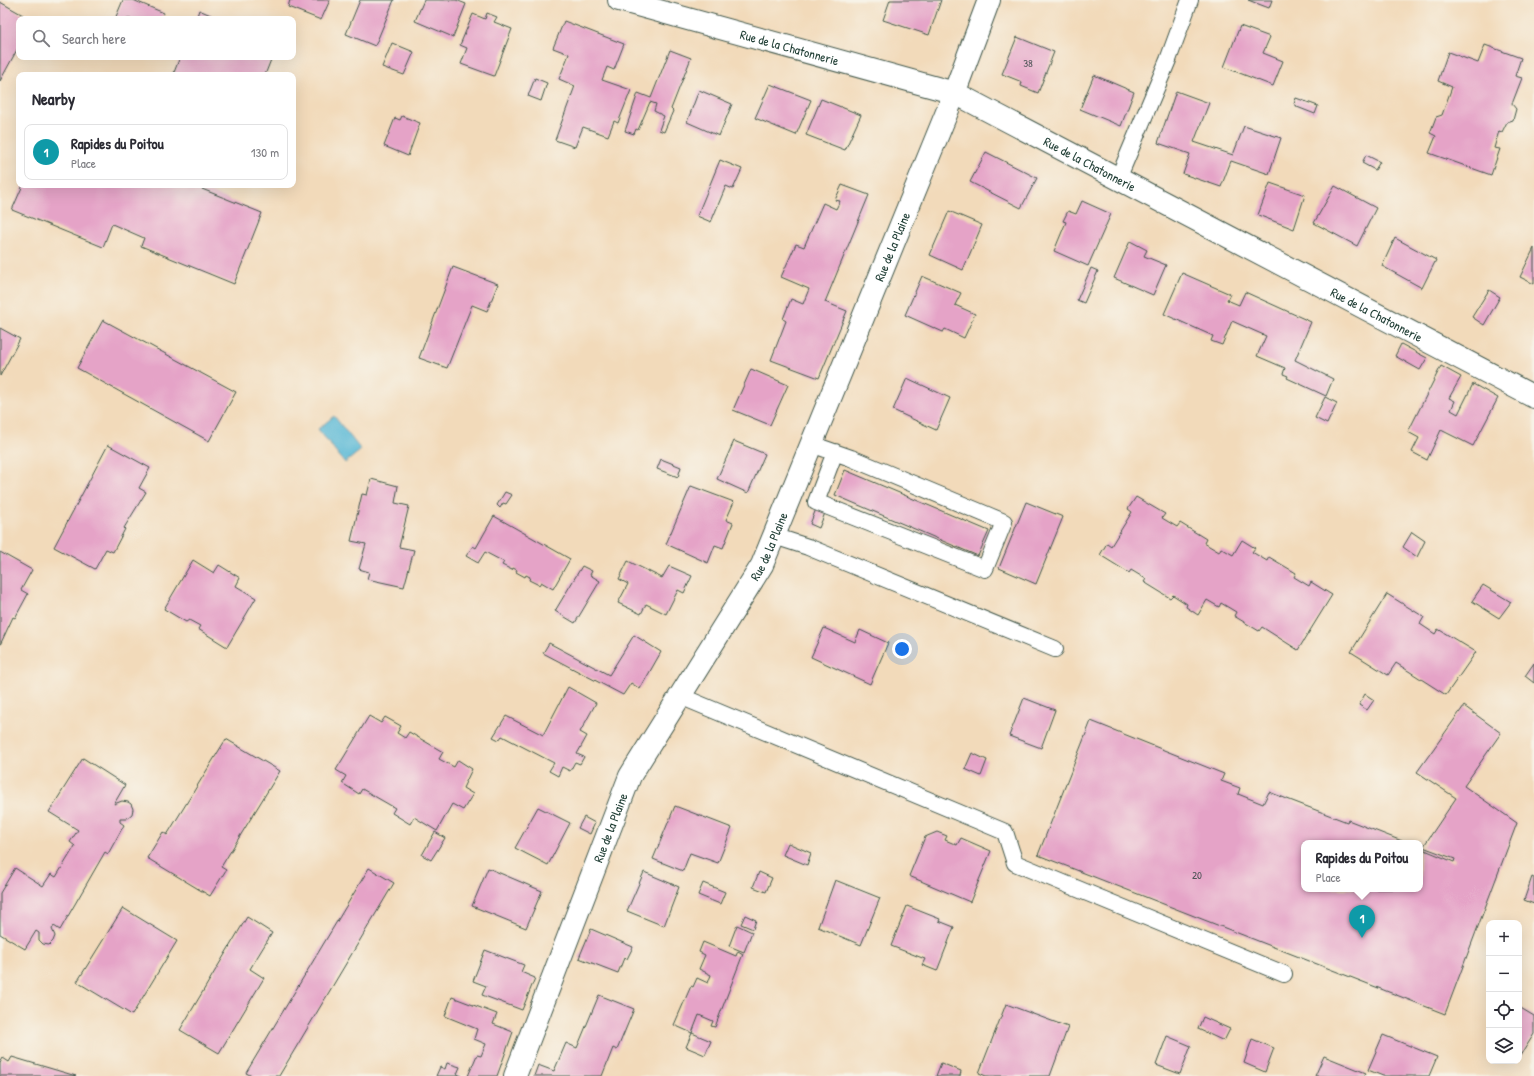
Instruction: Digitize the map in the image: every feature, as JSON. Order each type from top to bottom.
[{"type":"street","name":"Rue de la Chatonnerie","points":[[619,0],[954,93],[1534,397]]},
{"type":"street","name":"Rue de la Plaine","points":[[515,1076],[630,776],[762,565],[954,93],[989,0]]},
{"type":"lane","points":[[1118,179],[1168,60],[1190,0]]},
{"type":"lane","points":[[811,444],[835,452],[1004,522],[985,569],[816,502],[835,452]]},
{"type":"lane","points":[[774,536],[808,547],[1054,649]]},
{"type":"lane","points":[[680,696],[1005,832],[1015,863],[1284,974]]},
{"type":"water","points":[[334,416],[361,450],[345,463],[318,429]]},
{"type":"building","points":[[123,0],[133,0],[164,13],[163,16],[116,16]]},
{"type":"building","points":[[290,0],[330,0],[321,20],[288,7]]},
{"type":"building","points":[[360,0],[394,0],[375,46],[346,34]]},
{"type":"building","points":[[424,0],[456,0],[466,4],[453,37],[415,21]]},
{"type":"building","points":[[890,0],[941,0],[929,35],[883,20]]},
{"type":"building","points":[[1248,0],[1272,0],[1269,8]]},
{"type":"building","points":[[0,2],[25,16],[16,16],[16,52],[0,81]]},
{"type":"building","points":[[199,10],[213,16],[197,16]]},
{"type":"building","points":[[487,13],[497,17],[494,22],[512,29],[494,76],[461,64],[467,48],[460,45],[473,14],[485,19]]},
{"type":"building","points":[[564,21],[624,44],[614,70],[607,67],[602,80],[631,90],[618,123],[614,121],[608,136],[583,127],[575,147],[555,140],[575,86],[559,79],[569,54],[553,48]]},
{"type":"building","points":[[1240,26],[1270,37],[1263,53],[1283,61],[1273,86],[1224,67]]},
{"type":"building","points":[[1017,37],[1054,52],[1038,93],[1021,86],[1022,82],[1002,74]]},
{"type":"building","points":[[392,43],[414,52],[404,75],[382,67]]},
{"type":"building","points":[[1485,45],[1521,58],[1515,76],[1522,78],[1512,104],[1516,109],[1513,120],[1507,122],[1502,132],[1499,131],[1494,148],[1500,149],[1491,175],[1429,153],[1436,136],[1430,133],[1436,117],[1442,115],[1452,87],[1438,81],[1448,52],[1478,63]]},
{"type":"building","points":[[670,50],[691,58],[671,109],[673,111],[664,132],[659,130],[664,116],[654,111],[656,104],[650,102],[638,130],[636,129],[634,134],[625,131],[638,93],[651,98]]},
{"type":"building","points":[[179,60],[271,60],[266,72],[174,72]]},
{"type":"building","points":[[1094,75],[1134,92],[1121,126],[1080,109]]},
{"type":"building","points":[[535,78],[547,83],[541,101],[528,96]]},
{"type":"building","points":[[770,84],[811,100],[796,135],[755,118]]},
{"type":"building","points":[[699,90],[732,104],[719,136],[687,122]]},
{"type":"building","points":[[1176,91],[1209,103],[1194,142],[1233,155],[1244,126],[1281,138],[1269,174],[1231,161],[1221,187],[1183,174],[1190,154],[1158,143]]},
{"type":"building","points":[[1296,98],[1318,106],[1315,114],[1297,107],[1294,104]]},
{"type":"building","points":[[821,99],[861,115],[845,150],[806,135]]},
{"type":"building","points":[[402,116],[420,123],[408,156],[384,146],[395,118],[400,120]]},
{"type":"building","points":[[986,152],[1037,178],[1021,208],[970,182]]},
{"type":"building","points":[[1366,155],[1380,162],[1375,170],[1362,163]]},
{"type":"building","points":[[720,160],[742,169],[733,189],[726,186],[711,222],[697,216]]},
{"type":"building","points":[[1270,183],[1305,195],[1294,229],[1258,215]]},
{"type":"building","points":[[842,185],[869,195],[825,302],[847,311],[819,378],[771,360],[786,321],[783,319],[791,299],[803,304],[809,289],[781,277],[796,244],[804,247],[823,203],[836,209],[840,201],[835,200]]},
{"type":"building","points":[[1335,186],[1376,208],[1357,246],[1314,223]]},
{"type":"building","points":[[22,188],[202,188],[262,213],[234,284],[141,246],[144,238],[112,224],[103,247],[12,210]]},
{"type":"building","points":[[1082,201],[1111,214],[1088,266],[1054,251],[1066,222],[1063,221],[1068,211],[1076,214]]},
{"type":"building","points":[[949,211],[982,225],[963,270],[930,255]]},
{"type":"building","points":[[1395,238],[1436,260],[1422,288],[1382,266]]},
{"type":"building","points":[[1130,241],[1147,250],[1144,256],[1166,265],[1153,295],[1114,278]]},
{"type":"building","points":[[1534,248],[1534,284],[1520,277]]},
{"type":"building","points":[[453,267],[498,284],[487,311],[472,305],[447,368],[419,358]]},
{"type":"building","points":[[1091,268],[1098,271],[1084,303],[1077,300]]},
{"type":"building","points":[[1182,273],[1230,294],[1227,300],[1239,305],[1245,292],[1311,322],[1295,360],[1333,379],[1326,396],[1287,378],[1288,376],[1283,374],[1285,368],[1257,356],[1266,336],[1232,321],[1222,345],[1211,341],[1213,336],[1164,314]]},
{"type":"building","points":[[922,276],[961,293],[955,305],[975,314],[964,338],[945,329],[943,332],[905,315]]},
{"type":"building","points":[[1489,290],[1500,297],[1484,325],[1472,317]]},
{"type":"building","points":[[103,320],[236,392],[209,441],[77,368]]},
{"type":"building","points":[[0,328],[20,339],[0,376]]},
{"type":"building","points":[[1401,344],[1427,358],[1420,370],[1395,356]]},
{"type":"building","points":[[1441,366],[1461,377],[1449,398],[1455,401],[1451,410],[1458,414],[1473,384],[1498,398],[1473,446],[1441,430],[1427,460],[1412,452],[1419,438],[1408,432]]},
{"type":"building","points":[[751,369],[788,385],[770,425],[733,410]]},
{"type":"building","points":[[907,378],[950,398],[936,430],[893,410]]},
{"type":"building","points":[[1325,397],[1337,403],[1327,424],[1315,418]]},
{"type":"building","points":[[734,441],[765,454],[748,493],[717,479]]},
{"type":"building","points":[[108,445],[150,468],[139,488],[146,492],[124,528],[125,529],[113,552],[106,549],[95,569],[54,547]]},
{"type":"building","points":[[661,459],[681,467],[678,477],[657,469]]},
{"type":"building","points":[[845,470],[989,531],[978,556],[835,495]]},
{"type":"building","points":[[371,479],[398,486],[395,503],[409,506],[399,547],[414,550],[404,587],[367,579],[369,572],[359,569],[366,544],[351,541],[362,494],[367,495]]},
{"type":"building","points":[[691,486],[734,502],[726,520],[733,523],[723,548],[715,545],[708,563],[666,544]]},
{"type":"building","points":[[505,492],[512,495],[506,504],[503,503],[500,508],[497,505]]},
{"type":"building","points":[[1136,497],[1165,514],[1162,518],[1177,527],[1180,523],[1206,539],[1204,543],[1219,552],[1221,548],[1233,555],[1242,540],[1255,548],[1252,552],[1267,561],[1269,557],[1296,573],[1294,577],[1309,586],[1311,582],[1332,595],[1298,650],[1262,627],[1259,631],[1234,616],[1236,612],[1221,603],[1219,607],[1207,600],[1198,615],[1186,607],[1187,604],[1173,595],[1170,598],[1144,582],[1146,579],[1131,570],[1129,573],[1100,555],[1107,543],[1111,546],[1132,512],[1128,509]]},
{"type":"building","points":[[1026,502],[1063,517],[1036,584],[999,568]]},
{"type":"building","points":[[816,509],[825,513],[819,528],[810,524]]},
{"type":"building","points":[[494,516],[570,559],[553,589],[541,582],[539,585],[529,580],[530,577],[526,575],[525,577],[516,572],[517,570],[513,568],[512,570],[502,565],[504,562],[485,552],[478,563],[466,556],[473,546],[476,548]]},
{"type":"building","points":[[1412,532],[1425,541],[1417,557],[1403,547]]},
{"type":"building","points":[[0,552],[32,570],[21,590],[28,594],[15,618],[13,617],[0,645]]},
{"type":"building","points":[[193,560],[214,573],[219,565],[240,578],[236,586],[256,598],[227,647],[198,629],[200,626],[189,620],[186,622],[164,609]]},
{"type":"building","points":[[628,561],[662,578],[669,566],[692,576],[684,593],[678,590],[666,614],[646,604],[641,614],[618,603],[628,584],[619,579]]},
{"type":"building","points":[[582,566],[592,571],[590,575],[600,581],[575,623],[555,611]]},
{"type":"building","points":[[1483,585],[1511,602],[1499,618],[1472,601]]},
{"type":"building","points":[[1387,594],[1424,617],[1420,624],[1435,634],[1438,629],[1476,652],[1446,695],[1396,663],[1388,675],[1351,652]]},
{"type":"building","points":[[824,628],[855,642],[860,630],[888,643],[870,684],[811,657]]},
{"type":"building","points":[[634,635],[661,652],[640,689],[631,683],[623,695],[543,653],[549,643],[609,675]]},
{"type":"building","points":[[1534,663],[1534,683],[1525,676]]},
{"type":"building","points":[[568,687],[596,703],[580,732],[587,736],[577,754],[584,757],[580,764],[575,762],[570,771],[562,767],[558,776],[549,771],[554,763],[502,736],[499,740],[493,737],[506,716],[543,735]]},
{"type":"building","points":[[1365,694],[1374,700],[1367,710],[1359,705]]},
{"type":"building","points":[[1024,698],[1055,710],[1041,748],[1009,736]]},
{"type":"building","points":[[1464,706],[1501,733],[1464,786],[1517,823],[1445,1014],[1038,855],[1091,721],[1224,774],[1221,781],[1240,788],[1238,794],[1263,804],[1269,792],[1399,840],[1301,840],[1301,892],[1423,892],[1423,849],[1454,862],[1455,859],[1423,847],[1456,798],[1417,772]]},
{"type":"building","points":[[369,716],[381,723],[385,717],[401,726],[397,733],[405,738],[409,732],[443,752],[439,759],[454,767],[458,760],[472,769],[463,788],[473,794],[463,810],[452,804],[437,831],[414,817],[410,824],[392,813],[395,808],[362,789],[359,794],[342,783],[346,776],[336,770]]},
{"type":"building","points":[[226,739],[280,771],[221,867],[226,870],[210,896],[147,858],[163,832],[167,835]]},
{"type":"building","points":[[972,753],[987,760],[981,776],[965,769]]},
{"type":"building","points":[[83,758],[125,785],[114,804],[122,801],[128,802],[131,804],[133,809],[132,814],[126,819],[120,819],[120,822],[124,825],[108,854],[105,852],[60,930],[54,926],[52,929],[55,936],[53,941],[49,945],[43,944],[39,940],[39,933],[36,931],[25,949],[0,934],[0,893],[15,868],[43,886],[51,874],[56,877],[75,846],[70,842],[78,830],[49,812]]},
{"type":"building","points":[[675,806],[732,828],[718,863],[690,853],[683,871],[653,859]]},
{"type":"building","points":[[538,807],[570,823],[548,865],[515,848]]},
{"type":"building","points":[[584,817],[595,823],[590,834],[578,828]]},
{"type":"building","points":[[435,832],[445,838],[431,860],[422,855]]},
{"type":"building","points":[[937,832],[947,836],[945,840],[957,845],[961,838],[991,851],[970,902],[909,876],[925,837]]},
{"type":"building","points":[[788,843],[811,853],[807,865],[783,855]]},
{"type":"building","points":[[369,868],[394,883],[279,1076],[252,1076],[246,1073]]},
{"type":"building","points":[[488,868],[542,891],[526,928],[472,906]]},
{"type":"building","points":[[644,872],[679,887],[664,926],[627,911]]},
{"type":"building","points":[[759,872],[772,878],[766,892],[753,887]]},
{"type":"building","points":[[1532,877],[1534,878],[1534,904],[1524,900]]},
{"type":"building","points":[[835,880],[880,898],[861,945],[818,927]]},
{"type":"building","points":[[703,883],[725,892],[720,904],[698,895]]},
{"type":"building","points":[[907,906],[940,919],[939,921],[954,927],[937,971],[922,965],[925,959],[891,946]]},
{"type":"building","points":[[123,908],[177,941],[132,1015],[77,982]]},
{"type":"building","points":[[745,915],[756,920],[753,929],[741,924]]},
{"type":"building","points":[[247,917],[272,933],[250,969],[264,978],[219,1053],[180,1030]]},
{"type":"building","points":[[737,925],[752,932],[744,952],[729,946]]},
{"type":"building","points":[[591,929],[633,947],[627,959],[624,958],[618,973],[579,958]]},
{"type":"building","points":[[703,942],[736,956],[738,951],[743,954],[715,1027],[711,1026],[713,1021],[699,1015],[692,1033],[674,1025],[691,986],[693,987],[697,978],[708,983],[711,975],[699,969],[705,955],[699,952]]},
{"type":"building","points":[[485,950],[524,965],[521,972],[535,978],[522,1010],[482,995],[486,986],[473,981]]},
{"type":"building","points":[[599,995],[634,1009],[617,1050],[613,1048],[602,1076],[534,1076],[538,1065],[554,1071],[566,1043],[577,1048]]},
{"type":"building","points":[[452,997],[497,1014],[493,1024],[513,1032],[497,1076],[468,1076],[477,1055],[481,1056],[486,1044],[474,1039],[477,1029],[445,1016]]},
{"type":"building","points":[[1006,1004],[1068,1027],[1050,1076],[986,1076],[979,1073]]},
{"type":"building","points":[[1522,1009],[1534,1016],[1534,1034],[1522,1053]]},
{"type":"building","points":[[1203,1017],[1230,1029],[1224,1041],[1198,1029]]},
{"type":"building","points":[[692,1033],[711,1041],[705,1055],[686,1047]]},
{"type":"building","points":[[1383,1035],[1437,1057],[1429,1076],[1383,1076],[1368,1070]]},
{"type":"building","points":[[1167,1036],[1191,1046],[1180,1074],[1156,1065]]},
{"type":"building","points":[[1252,1039],[1274,1048],[1265,1072],[1244,1063]]},
{"type":"building","points":[[1324,1056],[1366,1073],[1364,1076],[1315,1076]]},
{"type":"building","points":[[12,1057],[76,1076],[0,1076],[0,1063],[3,1058],[9,1062]]},
{"type":"building","points":[[447,1063],[460,1067],[457,1074],[462,1076],[436,1076],[440,1067],[445,1069]]},
{"type":"building","points":[[941,1063],[961,1071],[960,1076],[936,1076]]},
{"type":"place","name":"Rapides du Poitou","points":[[1362,938]]}]
